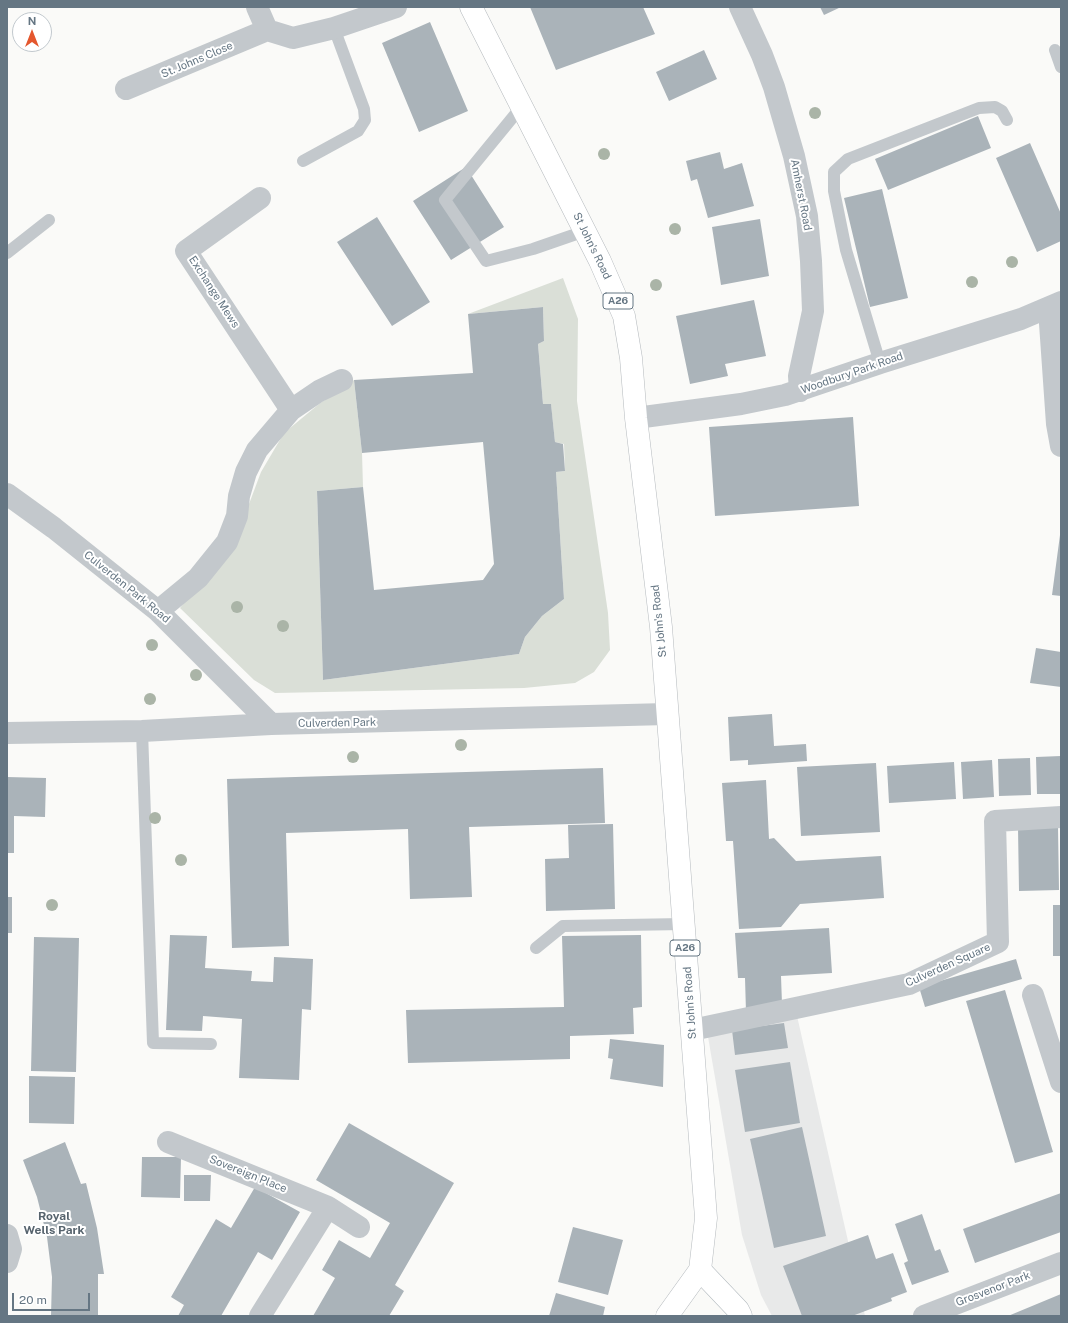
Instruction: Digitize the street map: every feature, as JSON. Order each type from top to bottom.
[{"type":"main road","name":"St John's Road","points":[[471,7],[585,231],[624,316],[631,358],[636,418],[661,627],[706,1218],[700,1270]]},
{"type":"main road","name":"A26","points":[[667,1316],[700,1270]]},
{"type":"main road","points":[[700,1270],[738,1310],[741,1316]]},
{"type":"street","points":[[257,7],[267,30],[292,38],[334,28],[396,7]]},
{"type":"street","name":"Amherst Road","points":[[740,7],[762,55],[774,87],[794,156],[807,216],[813,311],[798,376],[800,391]]},
{"type":"street","name":"St. Johns Close","points":[[126,89],[267,30]]},
{"type":"street","name":"Exchange Mews","points":[[260,198],[186,250],[291,410]]},
{"type":"street","points":[[1057,309],[1057,424],[1061,446]]},
{"type":"street","name":"Woodbury Park Road","points":[[636,418],[742,404],[800,391],[880,363],[1057,309]]},
{"type":"street","points":[[158,611],[198,578],[227,542],[237,516],[239,496],[246,472],[257,450],[291,410],[319,391],[342,380]]},
{"type":"street","name":"Culverden Park Road","points":[[7,494],[54,528],[158,611],[271,724]]},
{"type":"street","name":"Culverden Park","points":[[7,733],[142,731],[271,724],[667,714]]},
{"type":"street","name":"Culverden Square","points":[[692,1030],[909,984],[998,942],[996,821],[1061,817]]},
{"type":"street","points":[[1033,995],[1061,1082]]},
{"type":"street","name":"Sovereign Place","points":[[168,1142],[328,1207],[359,1227]]},
{"type":"street","points":[[260,1316],[328,1207]]},
{"type":"street","points":[[7,1235],[11,1249],[7,1262]]},
{"type":"street","name":"Grosvenor Park","points":[[924,1316],[1061,1263]]},
{"type":"lane","points":[[304,161],[358,131],[365,120],[364,109],[334,28]]},
{"type":"lane","points":[[1055,50],[1061,67]]},
{"type":"lane","points":[[522,106],[445,200],[486,261],[533,249],[585,231]]},
{"type":"lane","points":[[880,363],[846,250],[834,191],[834,172],[848,159],[979,108],[996,107],[1002,111],[1007,120]]},
{"type":"lane","points":[[7,253],[49,220]]},
{"type":"lane","points":[[142,731],[153,1043],[211,1044]]},
{"type":"lane","points":[[536,948],[563,926],[684,924]]},
{"type":"shaded area","points":[[563,278],[578,319],[577,401],[608,613],[610,650],[594,672],[575,683],[524,688],[275,693],[254,680],[180,608],[237,536],[261,472],[284,433],[319,404],[354,380],[362,453],[363,487],[317,491],[323,680],[519,654],[525,637],[542,616],[564,599],[556,472],[565,471],[564,444],[555,442],[551,405],[543,404],[538,344],[544,341],[543,307],[468,314]]},
{"type":"shaded area","points":[[795,1007],[865,1316],[772,1316],[761,1295],[742,1235],[707,1031]]},
{"type":"building","points":[[530,7],[643,7],[655,34],[556,70]]},
{"type":"building","points":[[820,7],[841,7],[824,15]]},
{"type":"building","points":[[430,22],[468,111],[419,132],[382,43]]},
{"type":"building","points":[[704,50],[717,79],[669,101],[656,72]]},
{"type":"building","points":[[978,116],[991,148],[888,190],[875,159]]},
{"type":"building","points":[[1030,143],[1061,214],[1061,241],[1037,252],[996,158]]},
{"type":"building","points":[[720,152],[724,169],[742,163],[754,206],[708,218],[697,179],[691,181],[686,161]]},
{"type":"building","points":[[466,167],[504,227],[451,260],[413,201]]},
{"type":"building","points":[[882,189],[908,298],[870,307],[844,198]]},
{"type":"building","points":[[377,217],[430,302],[392,326],[337,242]]},
{"type":"building","points":[[760,219],[769,276],[721,285],[712,227]]},
{"type":"building","points":[[754,300],[766,356],[725,364],[728,376],[690,384],[676,316]]},
{"type":"building","points":[[543,307],[544,341],[538,344],[543,404],[551,404],[555,442],[563,444],[565,471],[556,472],[564,599],[542,616],[525,637],[519,654],[323,680],[317,491],[363,487],[374,590],[483,580],[494,564],[483,442],[362,453],[354,380],[473,373],[468,314]]},
{"type":"building","points":[[853,417],[859,506],[715,516],[709,427]]},
{"type":"building","points":[[1061,535],[1061,596],[1052,595]]},
{"type":"building","points":[[1036,648],[1061,652],[1061,687],[1030,683]]},
{"type":"building","points":[[772,714],[774,746],[806,744],[807,761],[748,765],[748,760],[730,761],[728,717]]},
{"type":"building","points":[[1061,756],[1061,794],[1037,794],[1036,757]]},
{"type":"building","points":[[1030,758],[1031,795],[999,796],[998,759]]},
{"type":"building","points":[[992,760],[994,797],[963,799],[961,762]]},
{"type":"building","points":[[954,762],[956,799],[889,803],[887,766]]},
{"type":"building","points":[[876,763],[880,832],[801,836],[797,767]]},
{"type":"building","points":[[603,768],[605,823],[469,827],[472,897],[410,899],[408,829],[286,833],[289,946],[232,948],[227,779]]},
{"type":"building","points":[[7,777],[46,778],[45,817],[14,816],[14,853],[7,853]]},
{"type":"building","points":[[766,780],[769,839],[774,838],[796,861],[881,856],[884,898],[800,904],[781,927],[739,929],[733,841],[726,841],[722,783]]},
{"type":"building","points":[[613,824],[615,909],[546,911],[545,859],[569,858],[568,825]]},
{"type":"building","points":[[1058,827],[1059,890],[1019,891],[1018,828]]},
{"type":"building","points":[[7,897],[12,897],[12,933],[7,933]]},
{"type":"building","points":[[1053,905],[1061,905],[1061,956],[1053,956]]},
{"type":"building","points":[[829,928],[832,973],[781,976],[782,1004],[746,1012],[745,978],[738,978],[735,933]]},
{"type":"building","points":[[170,935],[207,936],[205,968],[252,971],[251,981],[273,982],[274,957],[313,959],[311,1010],[302,1009],[299,1080],[239,1078],[242,1019],[203,1016],[202,1031],[166,1030]]},
{"type":"building","points":[[641,935],[642,1007],[633,1008],[634,1034],[570,1036],[570,1059],[408,1063],[406,1010],[564,1007],[562,936]]},
{"type":"building","points":[[34,937],[79,938],[76,1072],[31,1071]]},
{"type":"building","points":[[1016,959],[1022,979],[925,1007],[919,987]]},
{"type":"building","points":[[1005,990],[1053,1152],[1015,1163],[966,1001]]},
{"type":"building","points":[[784,1023],[788,1048],[735,1055],[732,1030]]},
{"type":"building","points":[[610,1039],[664,1045],[663,1087],[610,1079],[613,1059],[608,1058]]},
{"type":"building","points":[[790,1062],[800,1123],[745,1132],[735,1070]]},
{"type":"building","points":[[29,1076],[75,1077],[74,1124],[29,1123]]},
{"type":"building","points":[[349,1123],[454,1183],[395,1285],[404,1291],[389,1316],[313,1316],[335,1278],[322,1270],[339,1240],[370,1258],[390,1223],[316,1180]]},
{"type":"building","points":[[802,1127],[826,1236],[774,1248],[750,1139]]},
{"type":"building","points":[[65,1142],[81,1184],[86,1183],[97,1228],[104,1274],[98,1274],[98,1316],[51,1316],[52,1277],[47,1237],[37,1197],[23,1160]]},
{"type":"building","points":[[142,1157],[181,1157],[180,1198],[141,1197]]},
{"type":"building","points":[[184,1175],[211,1175],[210,1201],[184,1201]]},
{"type":"building","points":[[255,1187],[300,1212],[272,1260],[258,1252],[221,1316],[178,1316],[184,1305],[171,1297],[216,1219],[231,1228]]},
{"type":"building","points":[[1061,1193],[1061,1232],[975,1263],[963,1229]]},
{"type":"building","points":[[922,1214],[935,1251],[940,1249],[949,1272],[912,1285],[904,1263],[908,1261],[895,1224]]},
{"type":"building","points":[[573,1227],[623,1240],[608,1295],[558,1282]]},
{"type":"building","points":[[868,1235],[876,1259],[893,1253],[907,1292],[891,1298],[892,1301],[852,1316],[802,1316],[783,1266]]},
{"type":"building","points":[[556,1293],[605,1307],[603,1316],[549,1316]]},
{"type":"building","points":[[1061,1294],[1061,1316],[1008,1316]]},
{"type":"district","name":"Royal Wells Park","points":[[54,1223]]}]
